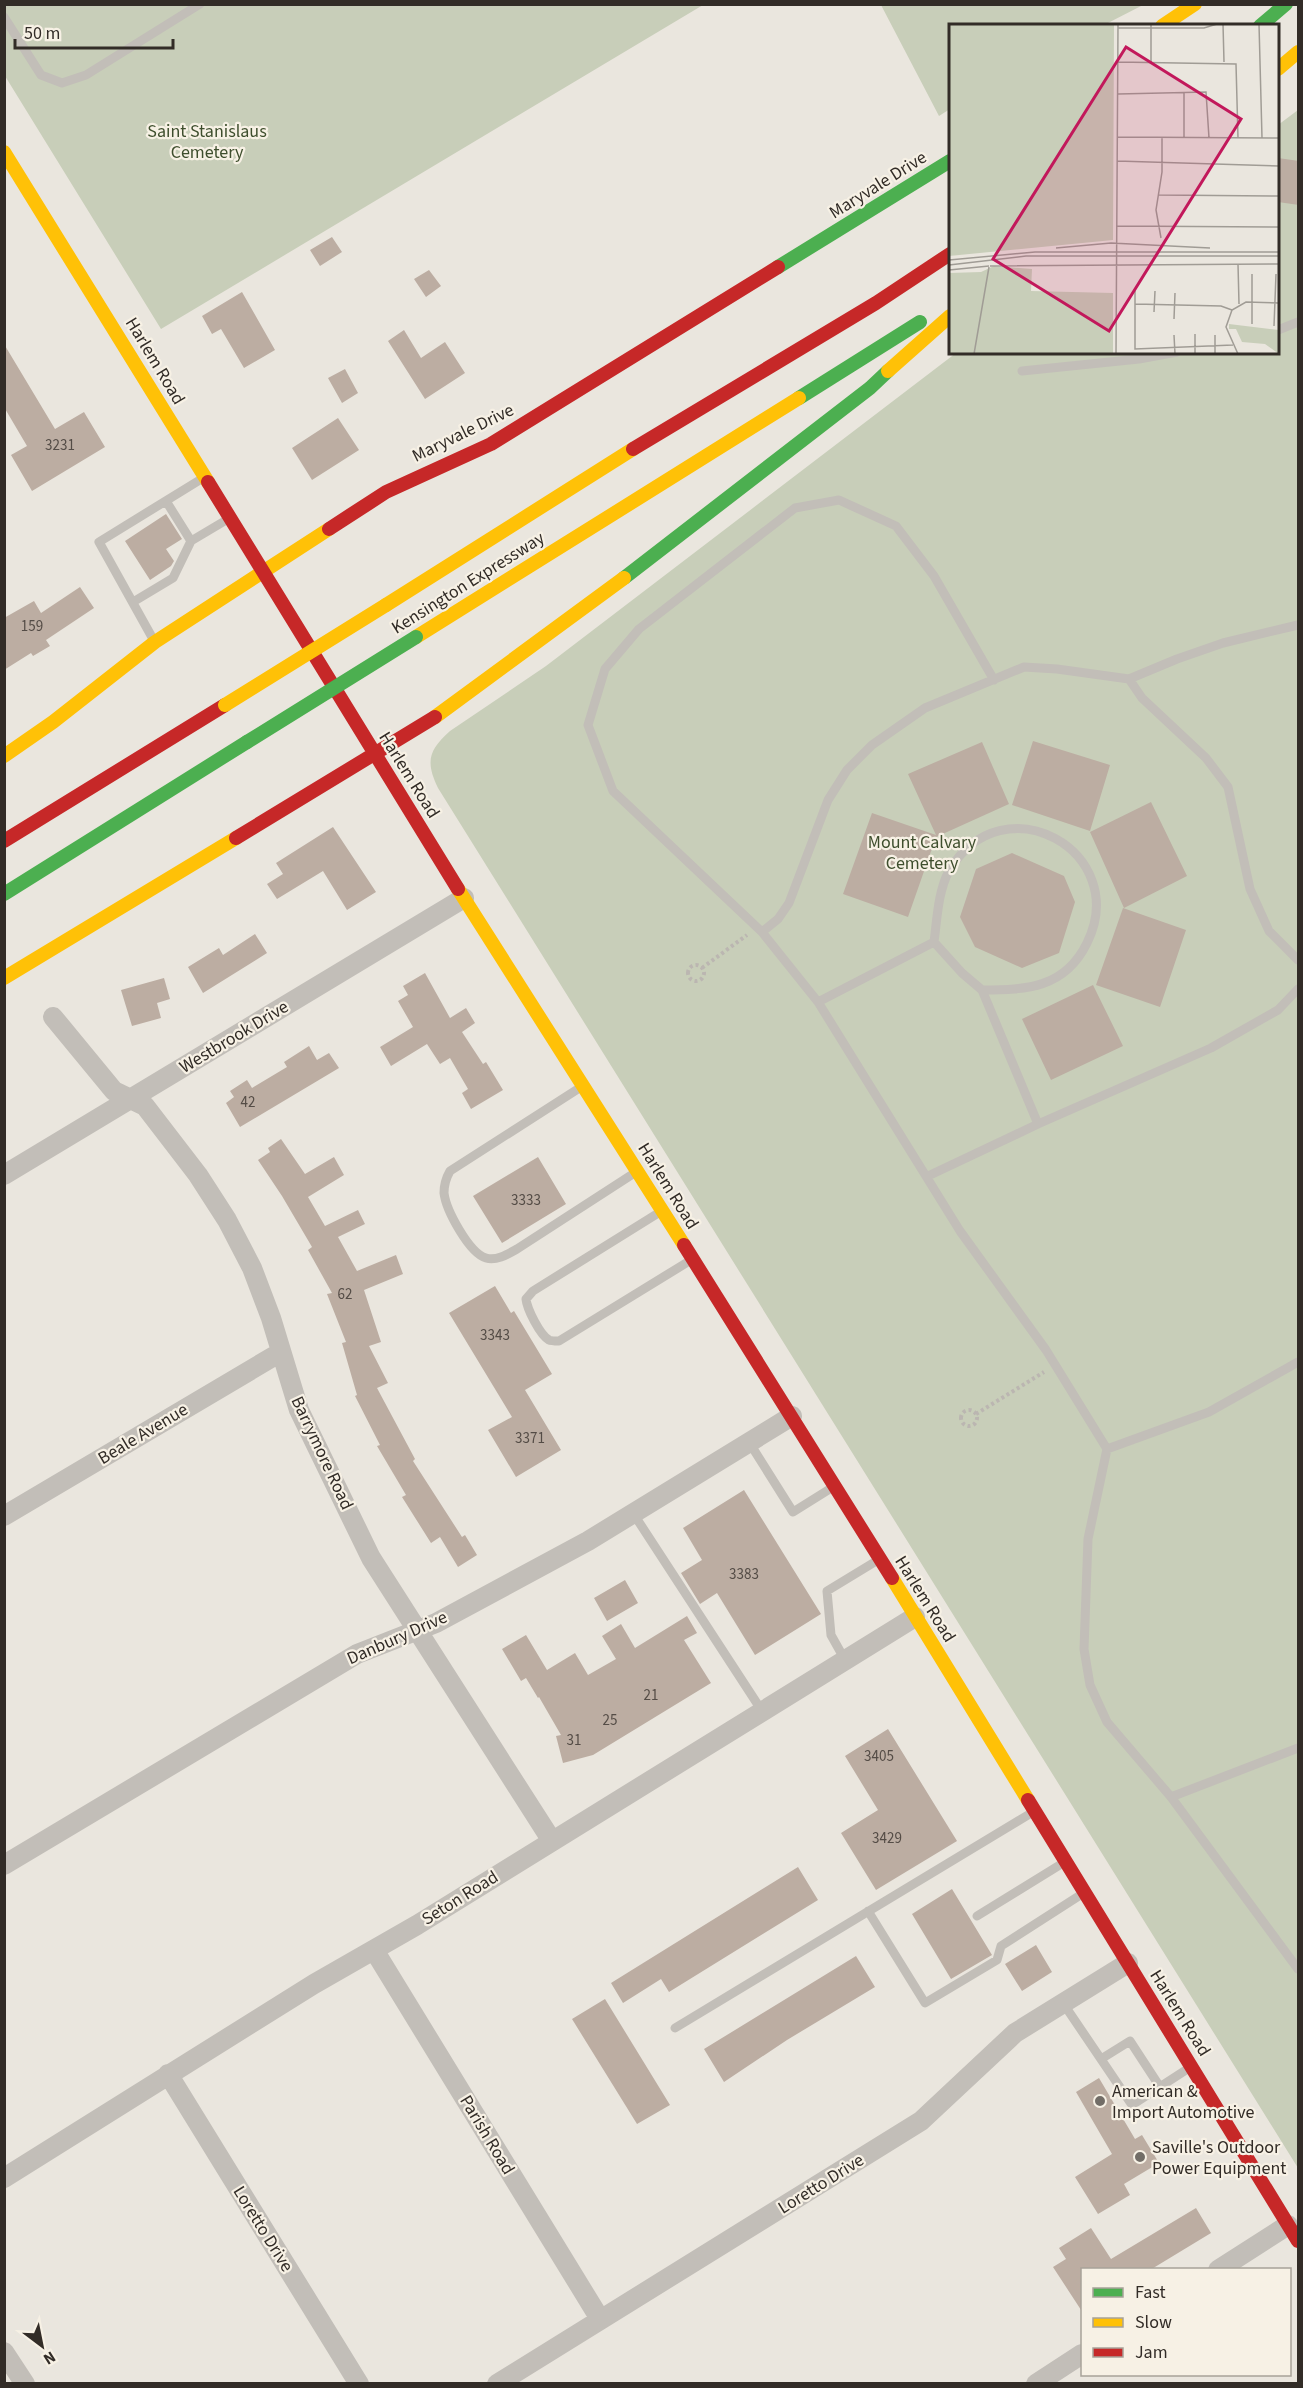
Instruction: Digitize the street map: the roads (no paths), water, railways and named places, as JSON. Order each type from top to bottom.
[{"type":"main road","points":[[1165,24],[1195,4]]},
{"type":"main road","points":[[1262,24],[1286,4]]},
{"type":"main road","points":[[1279,68],[1299,52]]},
{"type":"main road","name":"Harlem Road","points":[[4,152],[464,898],[792,1416],[1294,2233]]},
{"type":"main road","name":"Maryvale Drive","points":[[4,756],[53,722],[155,642],[386,492],[490,444],[949,162]]},
{"type":"main road","name":"Kensington Expressway","points":[[4,841],[642,444],[876,303],[949,255]]},
{"type":"main road","name":"Kensington Expressway","points":[[4,894],[949,303]]},
{"type":"main road","points":[[4,978],[431,720],[572,619],[870,388],[949,318]]},
{"type":"street","name":"Westbrook Drive","points":[[4,1175],[464,898]]},
{"type":"street","name":"Barrymore Road","points":[[53,1017],[114,1091],[145,1106],[198,1175],[227,1220],[252,1268],[271,1317],[299,1410],[371,1558],[552,1841]]},
{"type":"street","name":"Beale Avenue","points":[[4,1516],[281,1352]]},
{"type":"street","name":"Danbury Drive","points":[[4,1865],[357,1654],[436,1623],[588,1541],[792,1416]]},
{"type":"street","name":"Seton Road","points":[[4,2178],[314,1984],[374,1950],[915,1617]]},
{"type":"street","name":"Parish Road","points":[[374,1950],[600,2319]]},
{"type":"street","name":"Loretto Drive","points":[[497,2384],[921,2121],[1015,2033],[1128,1963]]},
{"type":"street","name":"Loretto Drive","points":[[168,2074],[359,2384]]},
{"type":"street","points":[[1222,2268],[1294,2233]]},
{"type":"street","points":[[4,2352],[25,2384]]},
{"type":"street","points":[[1036,2384],[1081,2355]]},
{"type":"lane","points":[[4,16],[40,75],[62,83],[86,75],[200,4]]},
{"type":"lane","points":[[1279,330],[1299,322]]},
{"type":"lane","points":[[1022,370],[1139,359],[1166,354]]},
{"type":"lane","points":[[155,642],[99,542],[205,477]]},
{"type":"lane","points":[[994,680],[934,576],[896,526],[839,500],[795,508],[639,629],[605,669],[588,725],[613,791],[760,930],[818,1002],[960,1231],[1055,1365],[1107,1449],[1088,1539],[1084,1649],[1090,1685],[1107,1722],[1171,1797],[1299,1969]]},
{"type":"lane","points":[[166,501],[191,541]]},
{"type":"lane","points":[[133,602],[174,578],[191,541],[230,518]]},
{"type":"lane","points":[[760,930],[778,919],[789,903],[828,800],[847,770],[872,745],[925,708],[1024,667],[1130,679],[1223,643],[1299,625]]},
{"type":"lane","points":[[1130,679],[1142,698],[1206,758],[1228,787],[1250,889],[1269,931],[1299,960]]},
{"type":"lane","points":[[934,942],[943,890],[949,872],[976,841],[996,832],[1015,828],[1050,835],[1069,846],[1084,864],[1095,891],[1097,909],[1094,928],[1074,965],[1057,978],[1020,990],[982,990]]},
{"type":"lane","points":[[818,1002],[934,942]]},
{"type":"lane","points":[[934,942],[962,973],[982,990],[1038,1124]]},
{"type":"lane","points":[[928,1176],[1038,1124],[1211,1048],[1278,1010],[1299,989]]},
{"type":"lane","points":[[583,1086],[450,1171],[445,1180],[444,1195],[466,1240],[476,1252],[486,1258],[499,1258],[517,1249],[637,1171]]},
{"type":"lane","points":[[662,1211],[533,1292],[526,1299],[527,1309],[545,1337],[559,1341],[692,1259]]},
{"type":"lane","points":[[1107,1449],[1209,1412],[1299,1362]]},
{"type":"lane","points":[[749,1442],[793,1512],[835,1486]]},
{"type":"lane","points":[[633,1514],[762,1711]]},
{"type":"lane","points":[[845,1660],[831,1635],[827,1591],[880,1559]]},
{"type":"lane","points":[[1171,1797],[1299,1748]]},
{"type":"lane","points":[[675,2028],[1035,1811]]},
{"type":"lane","points":[[977,1916],[1065,1862]]},
{"type":"lane","points":[[868,1911],[925,2003],[996,1960],[1001,1946],[1084,1892]]},
{"type":"lane","points":[[1063,2003],[1132,2105],[1191,2067]]},
{"type":"lane","points":[[1101,2059],[1130,2041],[1160,2087]]},
{"type":"place","name":"American & Import Automotive","points":[[1100,2101]]},
{"type":"place","name":"Saville's Outdoor Power Equipment","points":[[1140,2157]]},
{"type":"park label","name":"Saint Stanislaus Cemetery","points":[[207,141]]},
{"type":"park label","name":"Mount Calvary Cemetery","points":[[922,852]]}]
